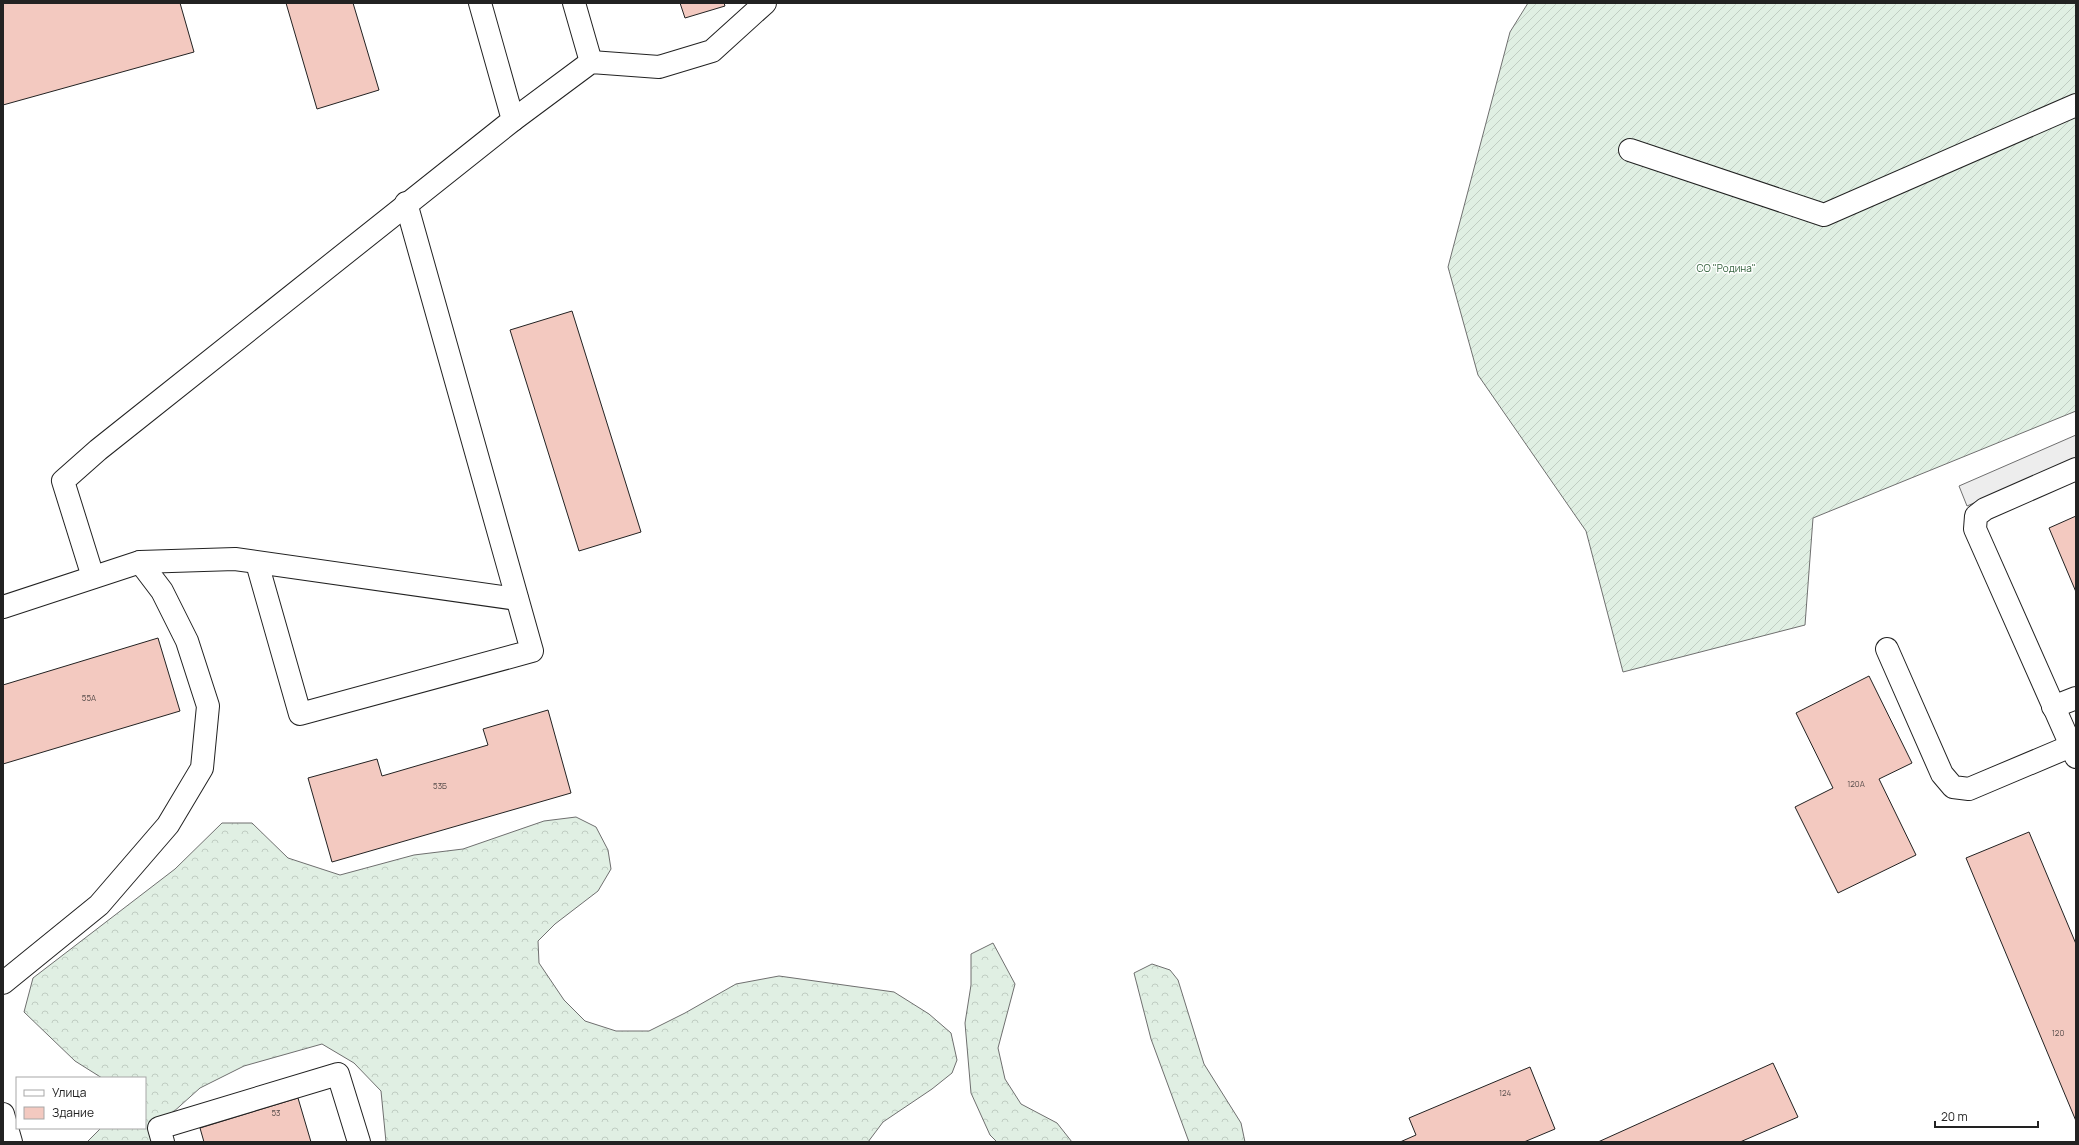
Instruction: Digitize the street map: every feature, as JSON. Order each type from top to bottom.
[{"type":"lane","points":[[480,3],[513,120]]},
{"type":"lane","points":[[574,3],[591,62]]},
{"type":"lane","points":[[93,577],[63,481],[98,450],[406,203],[591,62],[659,67],[712,51],[765,3]]},
{"type":"lane","points":[[1630,150],[1824,215],[2076,105]]},
{"type":"lane","points":[[257,563],[300,714],[532,651],[406,203]]},
{"type":"lane","points":[[1887,649],[1942,774],[1953,787],[1969,789],[2073,751],[1975,528],[1976,516],[1985,509],[2076,469]]},
{"type":"lane","points":[[3,607],[140,562],[235,559],[517,599]]},
{"type":"lane","points":[[3,983],[99,905],[168,825],[202,768],[208,706],[188,641],[162,592],[140,562]]},
{"type":"lane","points":[[2053,707],[2076,698]]},
{"type":"lane","points":[[163,1142],[159,1128],[338,1074],[359,1142]]},
{"type":"lane","points":[[3,1114],[11,1142]]},
{"type":"green space","name":"СО \"Родина\"","points":[[1528,3],[2076,3],[2076,411],[1813,518],[1805,625],[1623,672],[1586,531],[1478,375],[1448,267],[1510,32]]},
{"type":"green space","points":[[576,817],[596,827],[608,850],[611,869],[598,891],[555,924],[538,941],[539,963],[564,1000],[585,1021],[616,1031],[649,1031],[685,1013],[736,984],[779,976],[894,992],[929,1014],[951,1033],[957,1060],[952,1073],[932,1089],[883,1122],[868,1142],[386,1142],[381,1091],[354,1063],[322,1044],[244,1066],[200,1088],[171,1114],[168,1142],[87,1142],[100,1129],[146,1129],[146,1077],[100,1077],[75,1061],[24,1012],[33,978],[175,869],[222,823],[252,823],[288,858],[340,875],[414,855],[463,849],[544,821]]},
{"type":"green space","points":[[993,943],[1015,984],[998,1048],[1005,1079],[1021,1104],[1057,1123],[1072,1142],[997,1142],[990,1135],[971,1093],[965,1023],[971,985],[971,954]]},
{"type":"green space","points":[[1152,964],[1170,970],[1178,980],[1204,1064],[1241,1123],[1245,1142],[1189,1142],[1151,1039],[1134,973]]},
{"type":"shaded area","points":[[2076,435],[2076,459],[1967,506],[1959,486]]},
{"type":"building","points":[[3,3],[180,3],[194,52],[3,105]]},
{"type":"building","points":[[286,3],[353,3],[379,90],[317,109]]},
{"type":"building","points":[[680,3],[724,3],[725,6],[685,18]]},
{"type":"building","points":[[572,311],[641,532],[579,551],[510,330]]},
{"type":"building","points":[[2076,516],[2076,592],[2049,528]]},
{"type":"building","points":[[158,638],[180,711],[3,764],[3,685]]},
{"type":"building","points":[[1869,676],[1912,763],[1879,779],[1916,855],[1838,893],[1795,807],[1833,788],[1796,713]]},
{"type":"building","points":[[548,710],[571,793],[332,862],[308,778],[377,759],[382,776],[488,745],[483,729]]},
{"type":"building","points":[[2029,832],[2076,944],[2076,1121],[1966,858]]},
{"type":"building","points":[[1773,1063],[1798,1117],[1740,1142],[1598,1142]]},
{"type":"building","points":[[1530,1067],[1555,1129],[1524,1142],[1400,1142],[1416,1135],[1409,1118]]},
{"type":"building","points":[[298,1098],[311,1142],[204,1142],[200,1128]]}]
